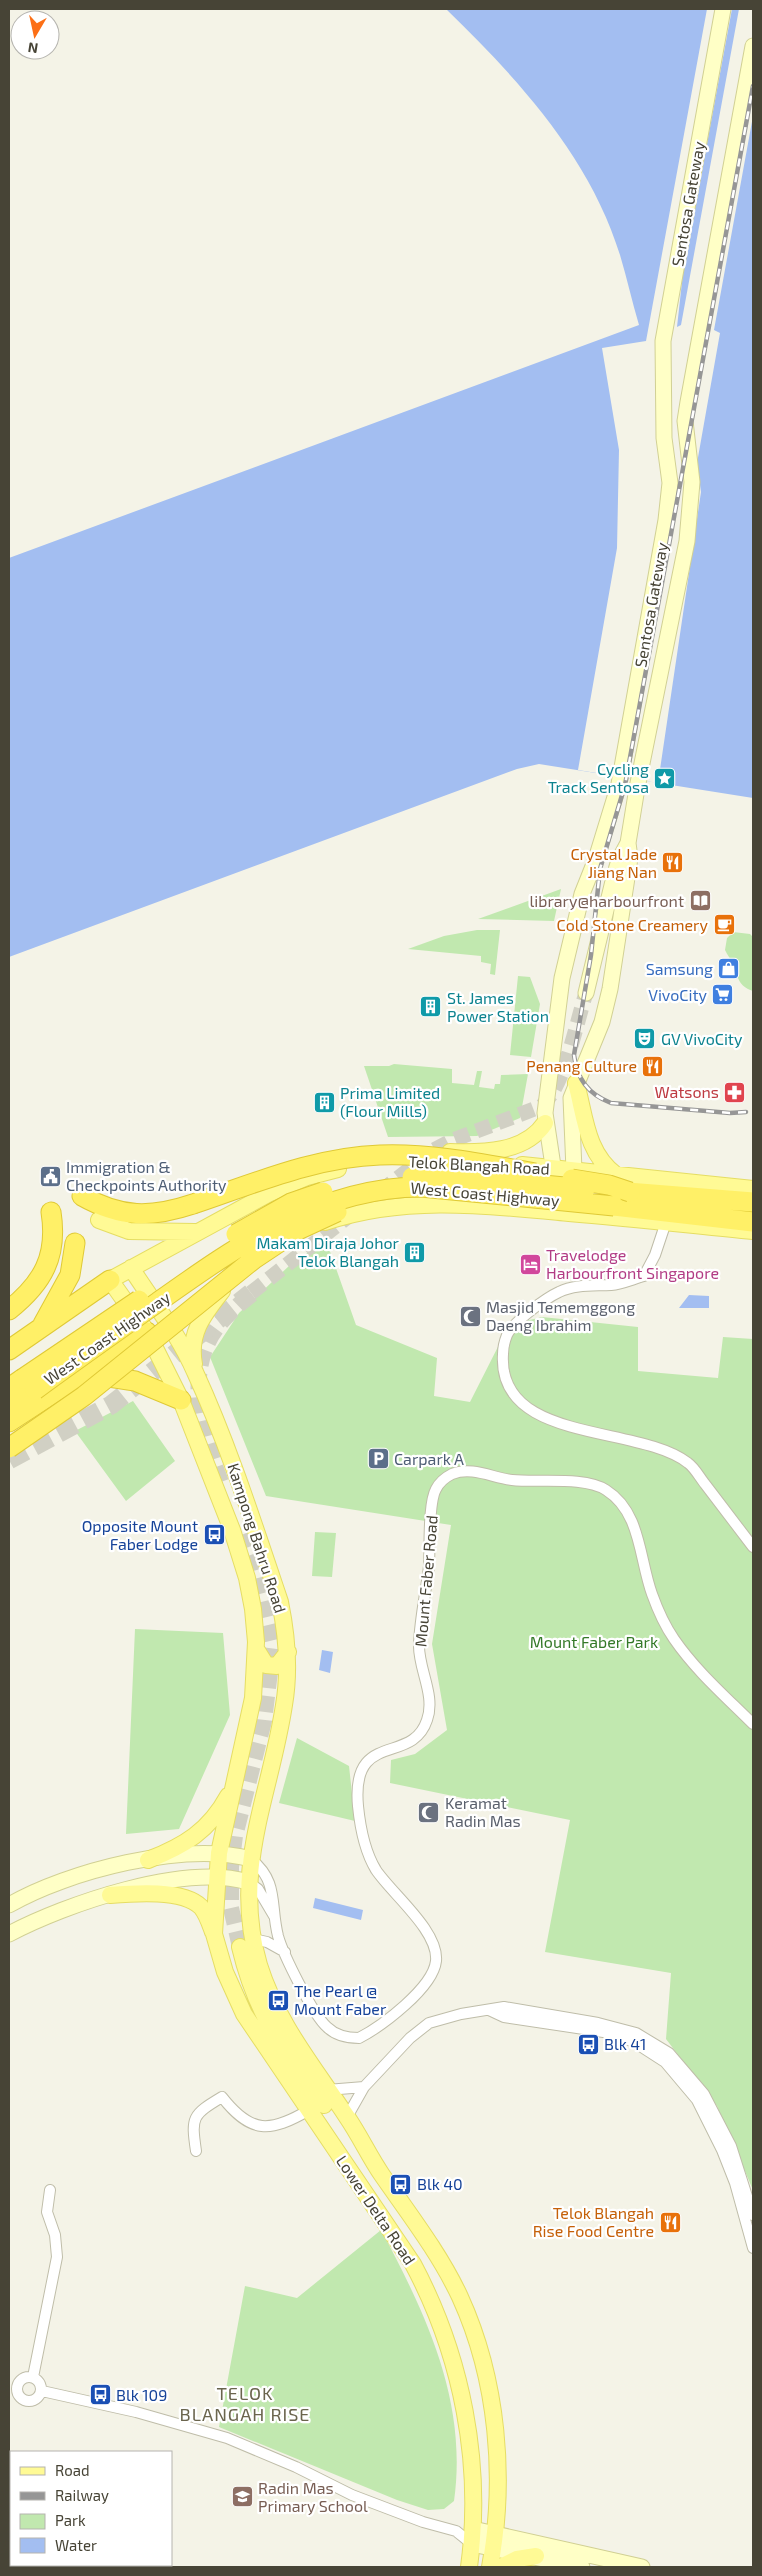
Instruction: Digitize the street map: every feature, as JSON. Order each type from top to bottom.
[{"type":"highway","points":[[82,1196],[109,1208],[142,1215],[164,1214],[300,1168],[340,1159],[380,1154],[472,1162],[609,1185],[630,1192]]},
{"type":"highway","name":"West Coast Highway","points":[[9,1406],[22,1386],[246,1228],[291,1203],[311,1195],[388,1179],[440,1176],[753,1202]]},
{"type":"highway","name":"West Coast Highway","points":[[22,1386],[218,1259],[288,1219],[363,1193],[406,1187],[594,1204],[753,1222]]},
{"type":"highway","points":[[9,1448],[84,1396],[254,1259],[296,1231],[331,1214],[366,1203],[408,1198],[441,1190]]},
{"type":"highway","points":[[9,1310],[36,1283],[50,1260],[53,1239],[50,1212]]},
{"type":"highway","points":[[41,1328],[67,1284],[73,1265],[75,1243]]},
{"type":"highway","points":[[9,1350],[110,1280]]},
{"type":"highway","points":[[9,1422],[147,1332]]},
{"type":"highway","points":[[84,1374],[127,1379],[150,1386],[180,1400]]},
{"type":"main road","name":"Sentosa Gateway","points":[[723,9],[663,342],[664,438],[669,492],[619,784],[596,859],[579,903],[562,978],[554,1030],[545,1123],[556,1184],[563,1192],[572,1184],[574,1170],[571,1098],[602,1022],[610,989],[630,858],[629,840],[687,540],[692,482],[685,421],[753,46]]},
{"type":"main road","points":[[586,993],[614,877],[619,860],[629,840],[612,834],[607,837],[596,859]]},
{"type":"main road","points":[[576,1083],[590,1143],[602,1162],[616,1176]]},
{"type":"main road","points":[[380,1162],[402,1152],[478,1152],[498,1150],[512,1146],[538,1133],[545,1123]]},
{"type":"main road","name":"Telok Blangah Road","points":[[110,1280],[268,1194],[325,1171],[380,1162],[422,1160],[554,1168],[753,1190]]},
{"type":"main road","points":[[521,1208],[563,1192],[596,1215]]},
{"type":"main road","points":[[147,1332],[232,1279],[296,1235],[319,1224],[358,1212],[436,1203],[521,1208],[753,1232]]},
{"type":"main road","points":[[99,1220],[129,1231],[197,1232]]},
{"type":"main road","name":"Kampong Bahru Road","points":[[131,1268],[166,1321],[195,1371],[230,1456],[280,1602],[288,1652],[284,1705],[251,1859],[248,1882]]},
{"type":"main road","points":[[195,1371],[193,1347],[198,1322],[232,1279]]},
{"type":"main road","name":"Kampong Bahru Road","points":[[110,1280],[147,1332],[180,1400],[232,1530],[247,1578],[253,1610],[256,1649],[250,1723],[219,1853],[217,1877]]},
{"type":"main road","points":[[256,1649],[266,1664],[276,1666],[288,1652]]},
{"type":"main road","points":[[148,1860],[176,1849],[200,1833],[220,1809],[235,1783]]},
{"type":"main road","points":[[9,1905],[34,1892],[76,1877],[148,1860],[196,1853],[219,1853],[251,1859]]},
{"type":"main road","points":[[9,1934],[39,1920],[110,1894],[179,1880],[217,1877],[248,1882]]},
{"type":"main road","name":"Lower Delta Road","points":[[217,1877],[214,1934],[225,1972],[244,2014],[413,2264],[428,2292],[450,2347],[467,2426],[469,2567]]},
{"type":"main road","name":"Lower Delta Road","points":[[248,1882],[246,1943],[260,1967],[278,2012],[292,2038],[347,2117],[379,2171],[450,2277],[476,2337],[487,2385],[497,2450],[495,2541],[490,2567]]},
{"type":"main road","points":[[110,1894],[151,1893],[192,1900],[203,1910],[214,1934]]},
{"type":"main road","points":[[246,1943],[247,1978],[262,2014],[280,2044],[342,2129],[379,2171]]},
{"type":"main road","points":[[450,2347],[466,2348],[476,2337]]},
{"type":"main road","points":[[468,2535],[642,2567]]},
{"type":"main road","points":[[495,2541],[536,2556],[582,2567]]},
{"type":"main road","points":[[501,2567],[517,2559],[536,2556]]},
{"type":"street","points":[[666,1222],[655,1256],[644,1276],[612,1285],[586,1286],[563,1290],[519,1321],[507,1335],[503,1352],[503,1371],[510,1390],[522,1402],[546,1419],[580,1430],[627,1439],[662,1450],[689,1464],[753,1547]]},
{"type":"street","name":"Mount Faber Road","points":[[251,1859],[264,1872],[270,1882],[274,1898],[274,1916],[278,1938],[323,2022],[338,2035],[359,2038],[369,2033],[428,1981],[434,1969],[435,1948],[423,1927],[381,1877],[371,1859],[358,1810],[357,1785],[359,1773],[369,1759],[406,1743],[421,1731],[426,1723],[430,1707],[420,1662],[419,1644],[435,1490],[453,1474],[478,1472],[511,1480],[587,1483],[604,1488],[620,1502],[630,1518],[638,1538],[652,1594],[673,1637],[700,1671],[753,1724]]},
{"type":"street","name":"Mount Faber Road","points":[[248,1882],[258,1889],[274,1916]]},
{"type":"street","points":[[246,1943],[267,1942],[285,1952]]},
{"type":"street","points":[[347,2117],[364,2086],[410,2038],[429,2023],[449,2016],[504,2007],[598,2023],[636,2033],[669,2053],[704,2094],[720,2120],[731,2146],[753,2215]]},
{"type":"street","points":[[489,2010],[504,2017],[610,2033],[634,2042],[665,2062],[697,2100],[708,2126],[722,2150],[735,2183],[753,2248]]},
{"type":"street","points":[[327,2090],[364,2086]]},
{"type":"street","points":[[196,2151],[193,2130],[194,2118],[202,2109],[222,2097],[242,2118],[263,2127],[285,2124],[309,2110]]},
{"type":"street","points":[[708,2126],[720,2120]]},
{"type":"street","points":[[33,2377],[57,2256],[55,2235],[48,2218],[50,2190]]},
{"type":"street","points":[[33,2377],[40,2382],[42,2391],[34,2401],[25,2401],[18,2395],[17,2387],[21,2380],[33,2377]]},
{"type":"street","points":[[42,2391],[136,2412],[212,2433],[296,2467],[352,2495],[423,2522],[468,2535]]},
{"type":"green space","points":[[561,889],[554,921],[478,919]]},
{"type":"green space","points":[[477,930],[500,930],[495,975],[490,974],[491,964],[481,962],[481,956],[408,949],[444,936]]},
{"type":"green space","points":[[733,932],[750,934],[753,937],[753,991],[741,984],[725,950],[727,938]]},
{"type":"green space","points":[[518,976],[530,977],[540,1004],[531,1057],[510,1055]]},
{"type":"green space","points":[[394,1064],[452,1069],[452,1083],[474,1085],[477,1071],[482,1071],[479,1087],[494,1089],[495,1084],[500,1084],[501,1075],[528,1074],[520,1118],[477,1136],[388,1137],[364,1066],[389,1066]]},
{"type":"green space","name":"Mount Faber Park","points":[[326,1240],[356,1325],[437,1358],[434,1396],[470,1402],[509,1325],[542,1317],[638,1327],[638,1371],[718,1378],[723,1337],[753,1339],[753,2190],[717,2106],[666,2039],[671,1973],[545,1952],[570,1820],[390,1783],[391,1760],[415,1754],[447,1730],[432,1644],[451,1525],[266,1496],[210,1357],[239,1313],[290,1265]]},
{"type":"green space","points":[[133,1401],[175,1461],[126,1501],[75,1431]]},
{"type":"green space","points":[[315,1532],[336,1533],[332,1577],[312,1576]]},
{"type":"green space","points":[[135,1629],[223,1633],[230,1715],[179,1829],[126,1834]]},
{"type":"green space","points":[[297,1738],[349,1766],[355,1821],[279,1803]]},
{"type":"green space","points":[[381,2230],[428,2327],[440,2360],[449,2394],[455,2429],[457,2464],[454,2501],[444,2509],[428,2510],[397,2500],[219,2427],[245,2286],[297,2298]]},
{"type":"water","points":[[446,9],[753,9],[753,798],[539,764],[517,769],[9,957],[9,558],[639,325],[620,255],[607,219],[571,153],[525,92]]},
{"type":"water","points":[[689,1295],[709,1296],[709,1308],[679,1308]]},
{"type":"water","points":[[322,1650],[333,1652],[330,1673],[319,1670]]},
{"type":"water","points":[[315,1898],[363,1910],[361,1920],[313,1908]]},
{"type":"pier","points":[[707,9],[732,9],[683,273],[677,327],[681,325],[739,9],[753,9],[753,116],[714,330],[720,333],[697,463],[701,492],[658,783],[578,770],[617,548],[619,450],[602,348],[646,341]]},
{"type":"tunnel","points":[[380,1192],[434,1150],[453,1140],[542,1106],[550,1096],[563,1069],[586,993]]},
{"type":"tunnel","points":[[251,1293],[350,1215]]},
{"type":"tunnel","points":[[221,1482],[208,1444],[199,1403],[201,1362],[208,1343],[219,1325],[251,1293]]},
{"type":"tunnel","points":[[9,1460],[111,1405],[251,1293]]},
{"type":"tunnel","points":[[240,1947],[231,1908],[231,1867],[235,1836],[264,1721],[273,1647],[253,1567],[241,1535]]},
{"type":"railway","points":[[746,1112],[730,1113],[611,1103],[596,1095],[585,1085],[578,1071],[574,1055],[591,955],[600,869],[625,785],[753,86]]},
{"type":"place","name":"Cycling Track Sentosa","points":[[665,778]]},
{"type":"place","name":"Crystal Jade Jiang Nan","points":[[673,863]]},
{"type":"place","name":"library@harbourfront","points":[[700,901]]},
{"type":"place","name":"Cold Stone Creamery","points":[[724,925]]},
{"type":"place","name":"Samsung","points":[[729,969]]},
{"type":"place","name":"VivoCity","points":[[723,995]]},
{"type":"place","name":"St. James Power Station","points":[[431,1007]]},
{"type":"place","name":"GV VivoCity","points":[[645,1039]]},
{"type":"place","name":"Penang Culture","points":[[653,1066]]},
{"type":"place","name":"Watsons","points":[[735,1092]]},
{"type":"place","name":"Prima Limited (Flour Mills)","points":[[324,1102]]},
{"type":"place","name":"Immigration & Checkpoints Authority","points":[[50,1176]]},
{"type":"place","name":"Makam Diraja Johor Telok Blangah","points":[[415,1252]]},
{"type":"place","name":"Travelodge Harbourfront Singapore","points":[[530,1264]]},
{"type":"place","name":"Masjid Tememggong Daeng Ibrahim","points":[[470,1316]]},
{"type":"place","name":"Carpark A","points":[[378,1459]]},
{"type":"place","name":"Opposite Mount Faber Lodge","points":[[214,1535]]},
{"type":"place","name":"Keramat Radin Mas","points":[[429,1812]]},
{"type":"place","name":"The Pearl @ Mount Faber","points":[[278,2000]]},
{"type":"place","name":"Blk 41","points":[[588,2044]]},
{"type":"place","name":"Blk 40","points":[[401,2184]]},
{"type":"place","name":"Telok Blangah Rise Food Centre","points":[[670,2222]]},
{"type":"place","name":"Blk 109","points":[[100,2395]]},
{"type":"place","name":"Radin Mas Primary School","points":[[242,2497]]},
{"type":"district","name":"TELOK BLANGAH RISE","points":[[245,2404]]}]
